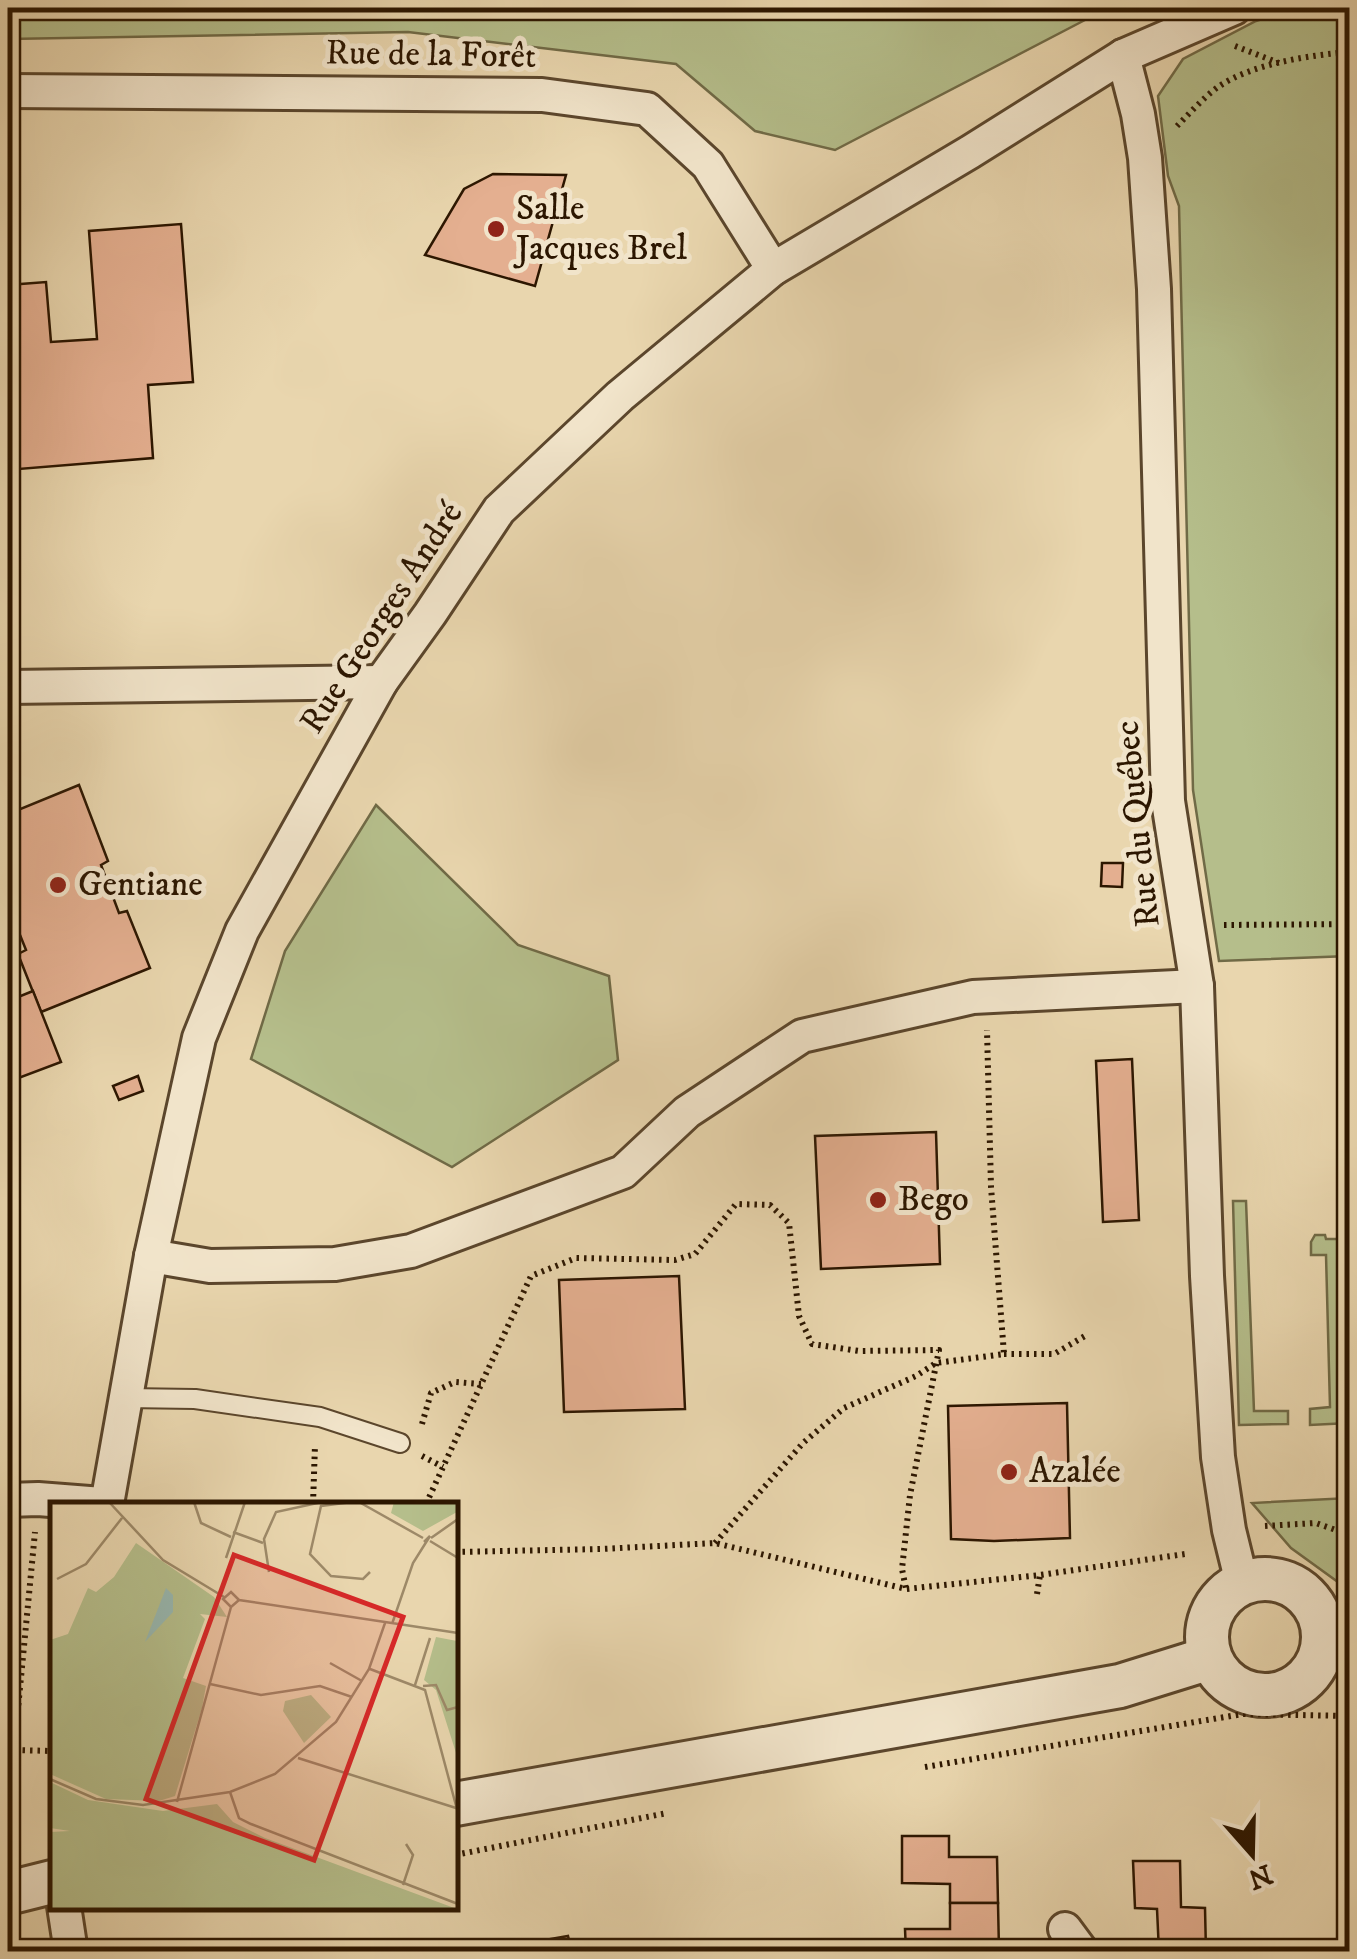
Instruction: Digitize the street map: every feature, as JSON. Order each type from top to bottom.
[{"type":"street","name":"Rue Georges André","points":[[104,1502],[151,1256],[199,1038],[242,931],[381,682],[499,510],[620,396],[773,268],[1123,56],[1234,8]]},
{"type":"street","name":"Rue du Québec","points":[[1123,56],[1145,158],[1154,289],[1168,801],[1198,986],[1207,1276],[1218,1456],[1242,1583]]},
{"type":"street","name":"Rue de la Forêt","points":[[8,91],[542,95],[647,109],[708,165],[773,268]]},
{"type":"street","points":[[8,688],[381,682]]},
{"type":"street","points":[[151,1256],[210,1266],[336,1264],[412,1250],[623,1172],[687,1112],[802,1036],[973,996],[1198,986]]},
{"type":"street","points":[[22,1500],[63,1502]]},
{"type":"street","points":[[1261,1578],[1281,1580],[1299,1589],[1313,1603],[1337,1642],[1298,1685],[1265,1695],[1248,1693],[1219,1673],[1210,1658],[1206,1636],[1211,1614],[1224,1595],[1242,1583],[1261,1578]]},
{"type":"street","points":[[458,1803],[1120,1686],[1210,1658]]},
{"type":"street","points":[[8,1893],[50,1882]]},
{"type":"street","points":[[64,1909],[71,1952]]},
{"type":"lane","points":[[126,1398],[195,1398],[320,1417],[407,1447]]},
{"type":"path","points":[[1145,158],[1220,86],[1245,74],[1299,59],[1350,52]]},
{"type":"path","points":[[1188,926],[1350,924]]},
{"type":"path","points":[[986,996],[991,1187],[1004,1354]]},
{"type":"path","points":[[427,1502],[531,1276],[576,1258],[675,1260],[695,1254],[736,1204],[770,1205],[788,1223],[799,1316],[812,1344],[860,1351],[939,1350],[910,1495],[902,1569],[906,1589]]},
{"type":"path","points":[[715,1543],[803,1443],[844,1408],[936,1363],[1004,1354],[1054,1354],[1085,1336]]},
{"type":"path","points":[[418,1436],[431,1393],[455,1382],[481,1384]]},
{"type":"path","points":[[313,1502],[315,1439],[320,1417]]},
{"type":"path","points":[[407,1447],[443,1466]]},
{"type":"path","points":[[8,1786],[14,1750],[22,1500]]},
{"type":"path","points":[[1265,1526],[1316,1523],[1350,1535]]},
{"type":"path","points":[[458,1552],[715,1543],[906,1589],[1185,1554]]},
{"type":"path","points":[[1038,1594],[1040,1575]]},
{"type":"path","points":[[916,1768],[1243,1714],[1350,1716]]},
{"type":"path","points":[[14,1750],[50,1750]]},
{"type":"path","points":[[458,1853],[683,1810]]},
{"type":"green space","points":[[8,8],[1108,8],[835,150],[755,131],[676,64],[408,32],[8,39]]},
{"type":"green space","points":[[1296,8],[1349,8],[1349,956],[1219,961],[1193,790],[1179,206],[1168,176],[1158,96],[1183,59],[1256,21]]},
{"type":"green space","points":[[376,805],[518,945],[609,976],[618,1060],[452,1167],[251,1059],[285,951]]},
{"type":"green space","points":[[1233,1201],[1246,1201],[1254,1411],[1288,1411],[1288,1424],[1239,1425]]},
{"type":"green space","points":[[1349,1233],[1349,1423],[1310,1425],[1310,1409],[1330,1407],[1326,1255],[1311,1255],[1311,1242],[1315,1235],[1348,1239]]},
{"type":"green space","points":[[1349,1498],[1349,1590],[1291,1548],[1252,1503]]},
{"type":"building","name":"Salle Jacques Brel","points":[[493,174],[566,175],[535,286],[425,255],[464,189]]},
{"type":"building","points":[[181,224],[193,382],[148,385],[153,458],[19,469],[12,378],[8,378],[8,285],[46,282],[51,342],[97,339],[89,231]]},
{"type":"building","name":"Gentiane","points":[[79,785],[108,861],[101,865],[119,913],[127,911],[150,968],[41,1012],[18,954],[26,950],[8,905],[8,814]]},
{"type":"building","points":[[1102,863],[1123,863],[1122,887],[1101,886]]},
{"type":"building","points":[[33,991],[61,1062],[8,1082],[8,1001]]},
{"type":"building","points":[[1132,1059],[1139,1220],[1103,1222],[1096,1061]]},
{"type":"building","points":[[138,1076],[143,1091],[119,1100],[113,1086]]},
{"type":"building","name":"Bego","points":[[936,1132],[940,1264],[821,1269],[815,1136]]},
{"type":"building","points":[[679,1276],[685,1409],[564,1412],[559,1280]]},
{"type":"building","name":"Azalée","points":[[1067,1403],[1070,1538],[951,1539],[948,1406]]},
{"type":"building","points":[[902,1836],[949,1836],[949,1857],[997,1857],[998,1903],[950,1903],[950,1884],[902,1883]]},
{"type":"building","points":[[1133,1861],[1180,1861],[1181,1907],[1205,1908],[1206,1952],[1159,1952],[1157,1909],[1135,1908]]},
{"type":"building","points":[[950,1903],[998,1903],[999,1951],[906,1952],[905,1929],[950,1929]]},
{"type":"building","points":[[568,1936],[572,1952],[506,1952],[505,1947]]},
{"type":"building","points":[[740,1945],[785,1946],[785,1952],[740,1952]]},
{"type":"building","points":[[673,1946],[673,1952],[629,1952],[629,1947]]},
{"type":"place","name":"Salle Jacques Brel","points":[[496,229]]},
{"type":"place","name":"Gentiane","points":[[58,885]]},
{"type":"place","name":"Bego","points":[[878,1200]]},
{"type":"place","name":"Azalée","points":[[1009,1472]]}]
